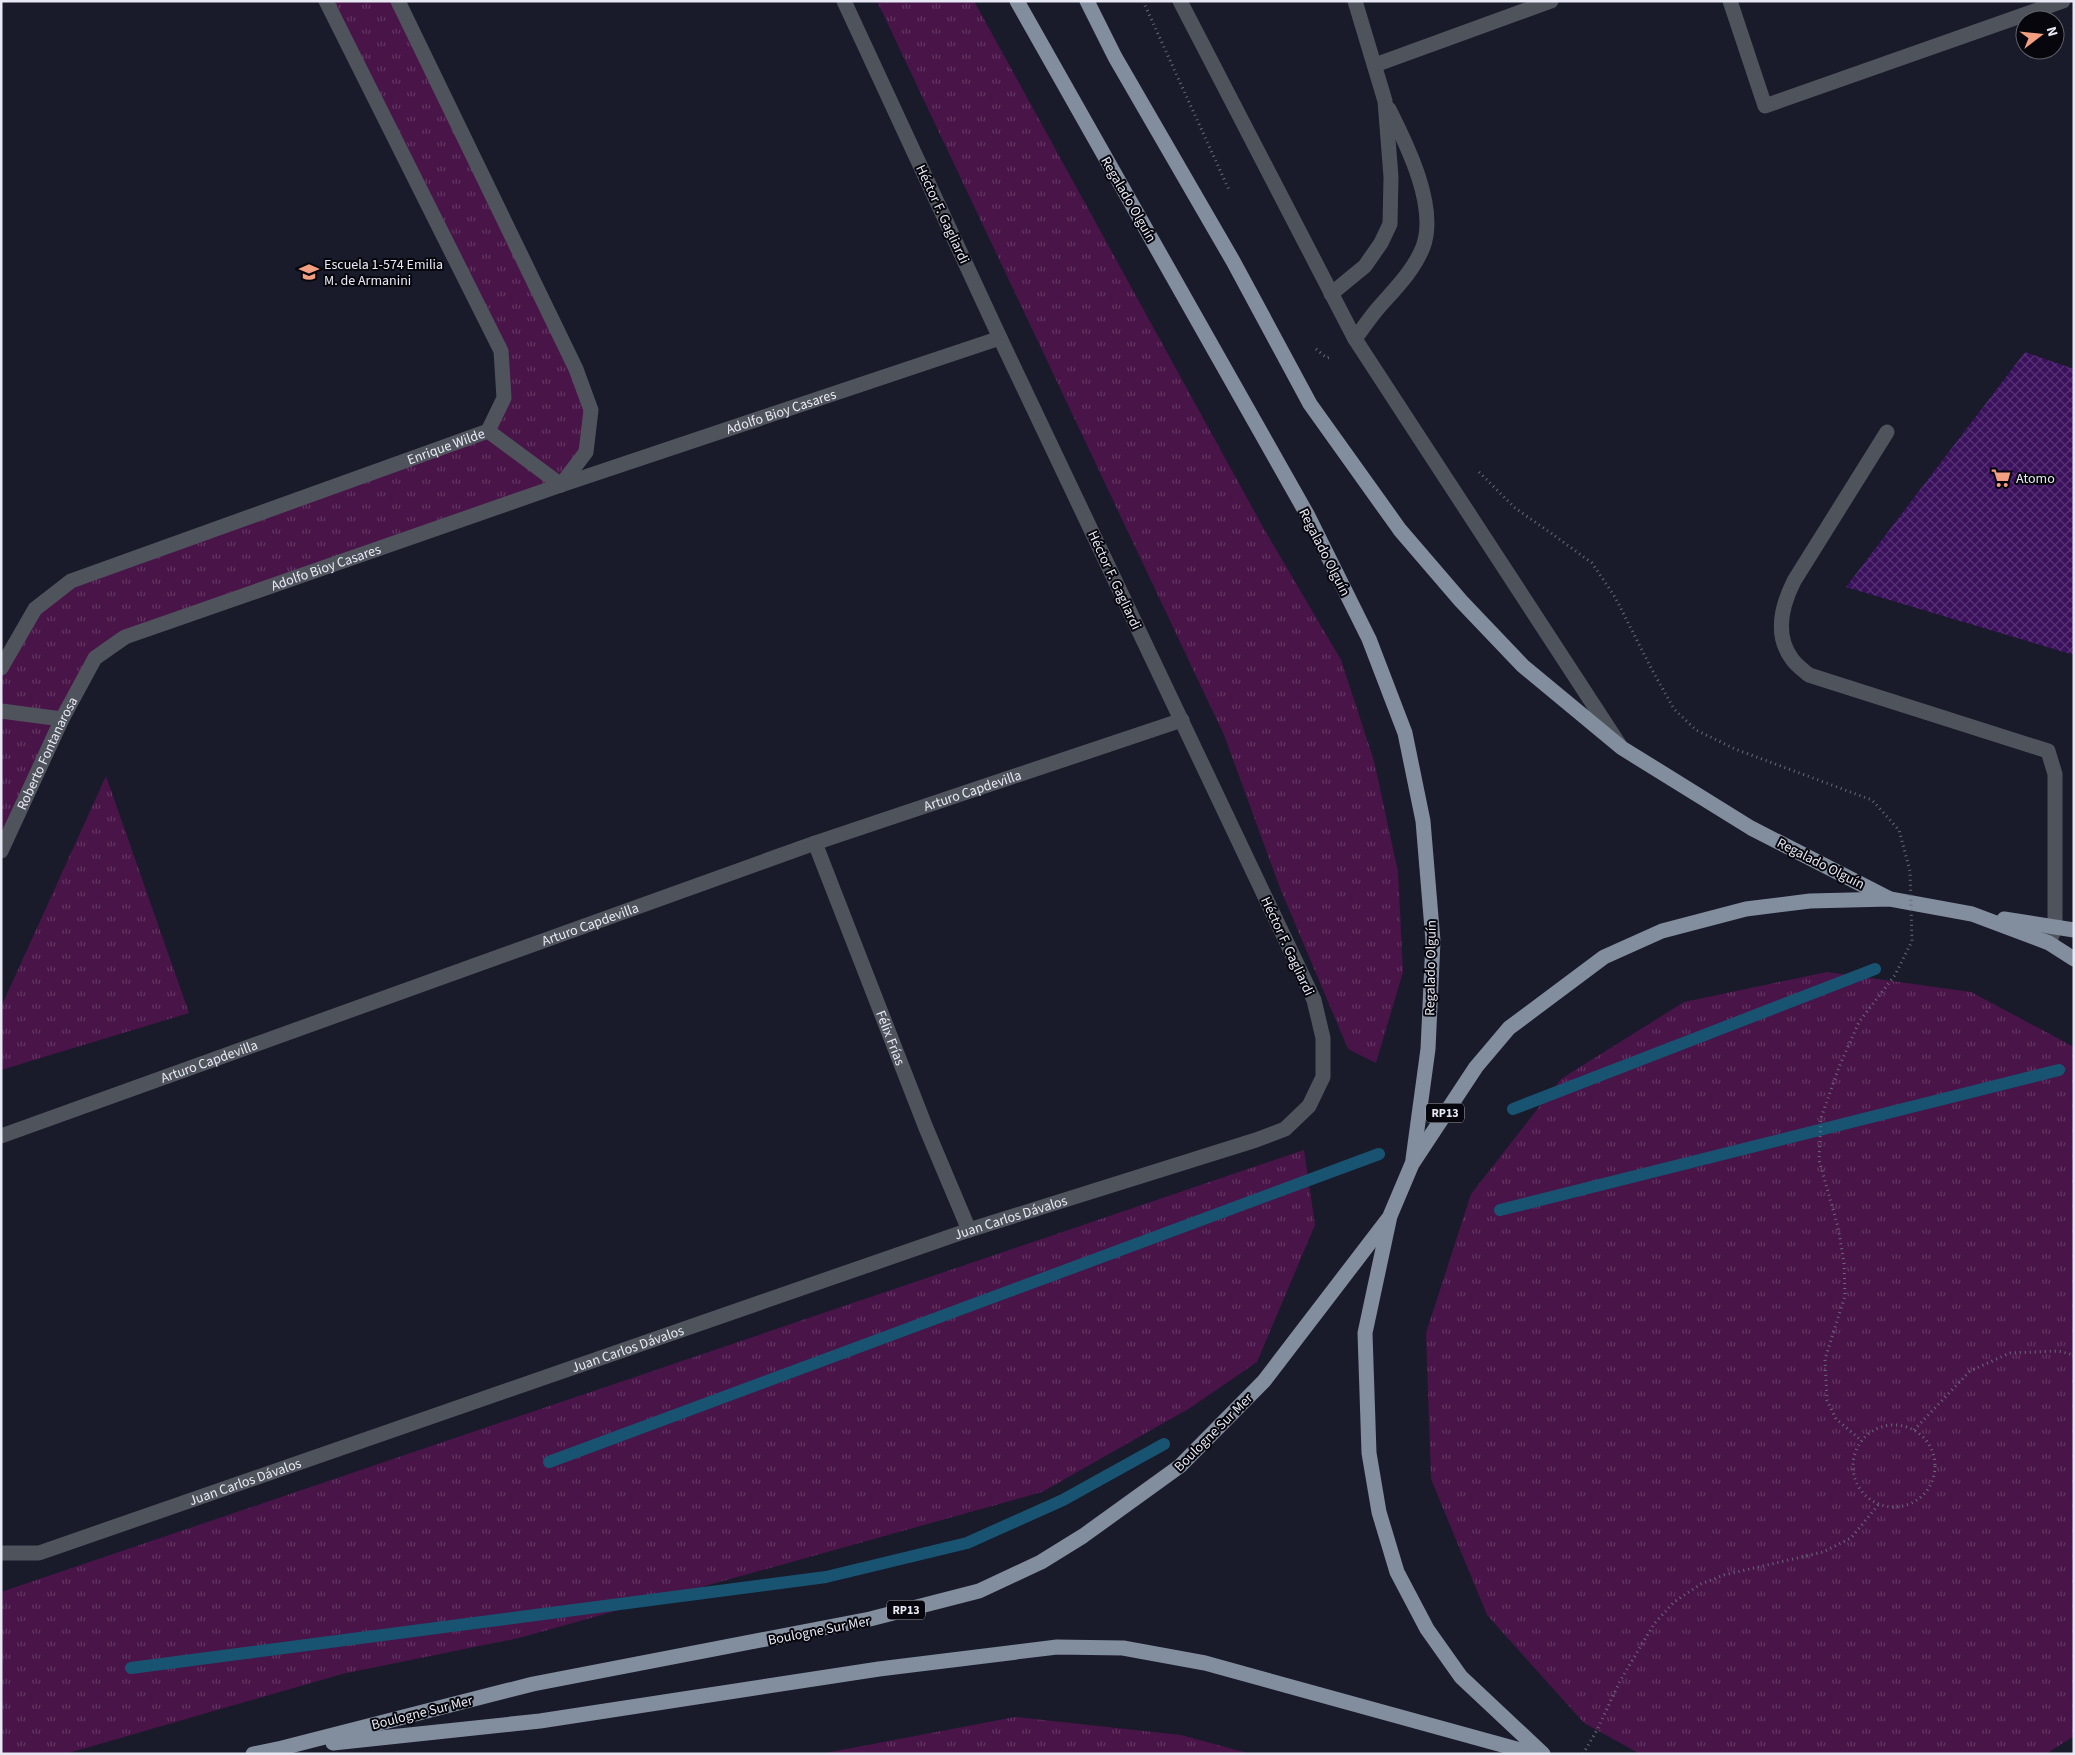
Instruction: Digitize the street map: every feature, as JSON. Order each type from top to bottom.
[{"type":"main road","name":"Regalado Olguín","points":[[1017,1],[1308,516],[1369,639],[1405,733],[1423,821],[1433,941],[1428,1049],[1412,1164]]},
{"type":"main road","name":"Regalado Olguín","points":[[1086,1],[1115,57],[1233,261],[1293,375],[1315,412],[1400,530],[1461,601],[1523,666],[1622,748],[1751,828],[1890,899]]},
{"type":"main road","name":"RP13","points":[[1543,1754],[1461,1677],[1427,1629],[1397,1572],[1379,1512],[1369,1453],[1365,1333],[1390,1216],[1412,1164],[1476,1067],[1509,1028],[1604,957],[1662,931],[1746,909],[1810,901],[1890,899],[2074,930]]},
{"type":"main road","name":"RP13","points":[[1972,914],[2049,944],[2074,959]]},
{"type":"main road","name":"Boulogne Sur Mer","points":[[253,1754],[533,1684],[870,1619],[979,1591],[1041,1562],[1083,1536],[1180,1466],[1264,1381],[1390,1216]]},
{"type":"main road","name":"Boulogne Sur Mer","points":[[282,1748],[540,1721],[879,1669],[1057,1647],[1123,1648],[1205,1663],[1535,1754]]},
{"type":"street","name":"Enrique Wilde","points":[[1,668],[35,609],[71,581],[488,431],[504,398],[501,351],[326,1]]},
{"type":"street","points":[[398,1],[576,369],[591,410],[586,452],[561,485],[488,431]]},
{"type":"street","name":"Héctor F. Gagliardi","points":[[844,1],[1000,338],[1314,1000],[1322,1038],[1323,1077],[1309,1106],[1285,1129],[1256,1140]]},
{"type":"street","points":[[1180,1],[1355,339],[1622,748]]},
{"type":"street","points":[[1355,1],[1385,101],[1412,156],[1422,189],[1427,222],[1423,247],[1411,269],[1355,339]]},
{"type":"street","points":[[1375,65],[1551,1]]},
{"type":"street","points":[[1730,1],[1765,106],[2063,1]]},
{"type":"street","points":[[1332,294],[1365,266],[1381,243],[1390,224],[1390,177],[1385,101]]},
{"type":"street","name":"Adolfo Bioy Casares","points":[[95,658],[125,637],[561,485],[1000,338]]},
{"type":"street","points":[[1887,432],[1794,581],[1784,600],[1780,633],[1791,658],[1809,675],[2048,751],[2055,774],[2054,927],[2049,944]]},
{"type":"street","name":"Roberto Fontanarosa","points":[[1,851],[62,718],[95,658]]},
{"type":"street","points":[[1,711],[62,718]]},
{"type":"street","name":"Arturo Capdevilla","points":[[1,1136],[816,843],[1182,720]]},
{"type":"street","name":"Félix Frías","points":[[816,843],[926,1128],[969,1230]]},
{"type":"street","name":"Juan Carlos Dávalos","points":[[1,1553],[39,1553],[969,1230],[1256,1140]]},
{"type":"path","points":[[1556,536],[1592,564],[1615,597],[1674,709],[1696,730],[1735,749],[1872,800],[1899,830],[1910,871],[1912,941],[1895,974],[1860,1022],[1839,1068],[1821,1118],[1819,1160],[1838,1227],[1844,1263],[1845,1296],[1825,1359],[1827,1400],[1836,1419],[1862,1441]]},
{"type":"path","points":[[1914,1430],[1970,1371],[2010,1353],[2058,1351],[2074,1355]]},
{"type":"path","points":[[1897,1425],[1914,1430],[1927,1442],[1934,1458],[1934,1475],[1926,1491],[1913,1503],[1896,1507],[1879,1504],[1866,1496],[1857,1484],[1853,1469],[1855,1454],[1862,1441],[1872,1431],[1884,1426],[1897,1425]]},
{"type":"path","points":[[1583,1754],[1597,1730],[1620,1681],[1650,1632],[1674,1602],[1701,1584],[1724,1575],[1824,1552],[1851,1538],[1879,1504]]},
{"type":"green space","points":[[326,1],[398,1],[591,410],[586,452],[561,485],[125,637],[95,658],[1,836],[1,668],[35,609],[71,581],[488,431],[504,398],[501,351]]},
{"type":"green space","points":[[877,1],[974,1],[1264,529],[1341,660],[1374,761],[1398,872],[1403,972],[1376,1063],[1348,1049],[1280,888],[1224,735]]},
{"type":"green space","points":[[106,776],[189,1013],[1,1070],[1,1007]]},
{"type":"green space","points":[[1827,972],[1971,992],[2074,1047],[2074,1736],[2046,1754],[1640,1754],[1584,1723],[1487,1615],[1431,1479],[1426,1333],[1471,1194],[1561,1079],[1684,1002]]},
{"type":"green space","points":[[1304,1150],[1315,1225],[1257,1362],[1190,1408],[1042,1492],[519,1638],[342,1674],[65,1754],[1,1754],[1,1592]]},
{"type":"green space","points":[[1015,1717],[1181,1735],[1251,1754],[820,1754]]},
{"type":"building","name":"Atomo","points":[[2025,352],[2074,369],[2074,655],[1846,587]]},
{"type":"waterway","points":[[1513,1109],[1875,969]]},
{"type":"waterway","points":[[1500,1210],[2059,1070]]},
{"type":"waterway","points":[[549,1462],[1379,1154]]},
{"type":"waterway","points":[[131,1668],[826,1577],[967,1543],[1063,1500],[1164,1444]]},
{"type":"place","name":"Escuela 1-574 Emilia M. de Armanini","points":[[309,272]]},
{"type":"place","name":"Atomo","points":[[2001,478]]}]
